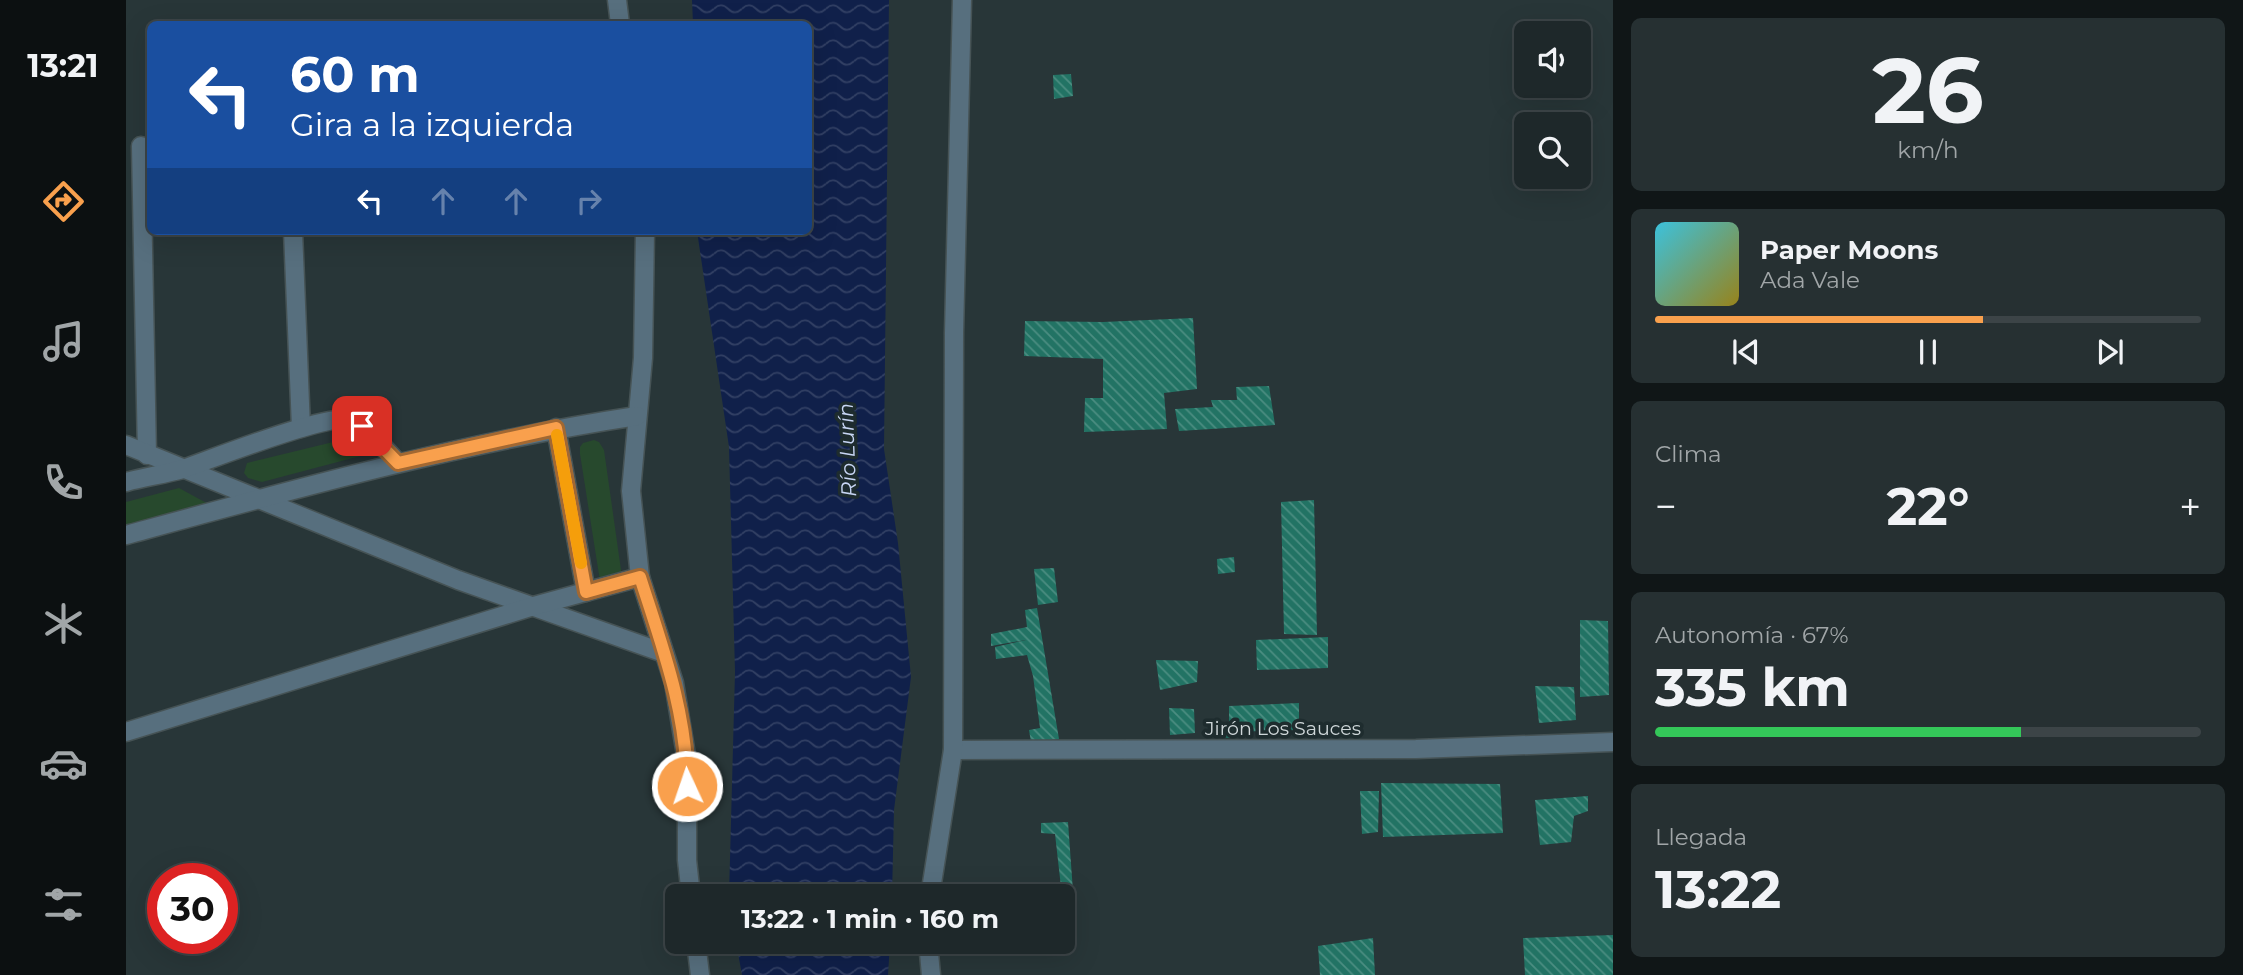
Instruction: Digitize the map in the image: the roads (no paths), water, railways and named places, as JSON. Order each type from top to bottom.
[{"type":"street","points":[[617,0],[620,21]]},
{"type":"street","points":[[932,884],[953,750],[954,333],[962,0]]},
{"type":"street","points":[[139,146],[146,455]]},
{"type":"street","points":[[293,235],[301,428]]},
{"type":"street","points":[[645,235],[643,358],[631,491],[640,577],[674,683],[687,761],[687,860],[690,884]]},
{"type":"street","points":[[126,535],[398,463],[556,428],[636,416]]},
{"type":"street","points":[[126,482],[181,469],[301,428],[337,419],[352,419],[362,426],[398,463]]},
{"type":"street","points":[[556,428],[586,592]]},
{"type":"street","points":[[126,445],[458,580],[664,653]]},
{"type":"street","points":[[126,732],[534,606],[640,577]]},
{"type":"street","name":"Jirón Los Sauces","points":[[953,750],[1416,749],[1613,742]]},
{"type":"street","points":[[697,954],[699,975]]},
{"type":"street","points":[[929,954],[931,975]]},
{"type":"water","name":"Río Lurín","points":[[692,0],[889,0],[884,449],[898,543],[911,677],[894,810],[892,884],[729,884],[735,672],[729,447],[698,235],[812,235],[812,21],[693,21]]},
{"type":"water","points":[[738,954],[889,954],[888,975],[742,975]]}]
